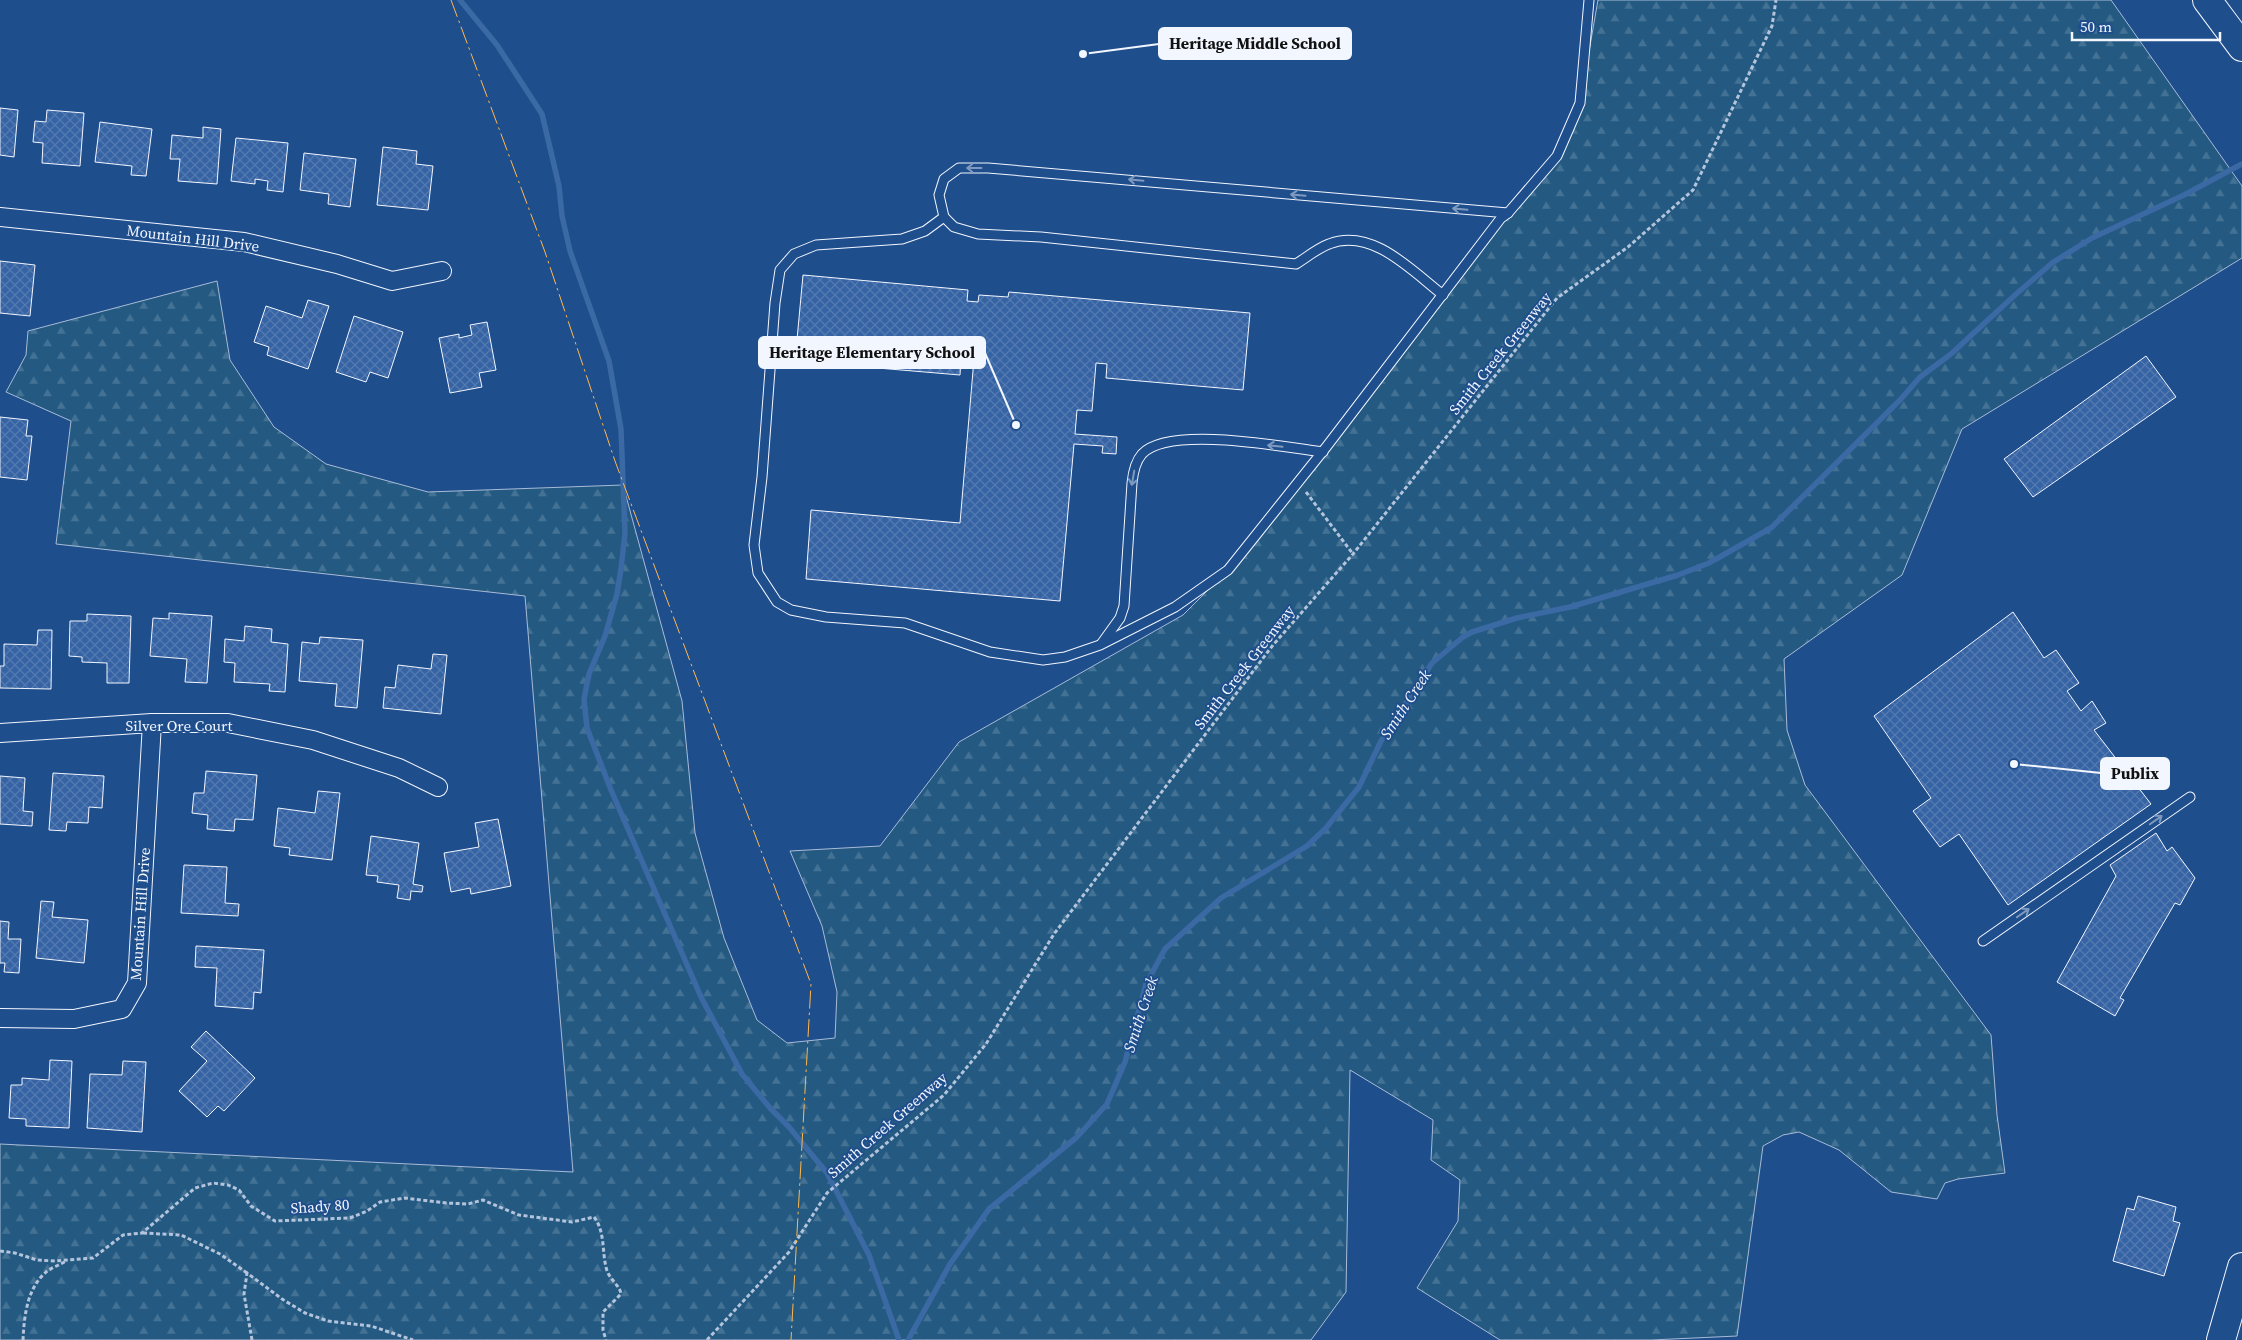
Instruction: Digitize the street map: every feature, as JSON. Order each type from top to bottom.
[{"type":"main road","points":[[2207,0],[2241,42]]},
{"type":"main road","points":[[2222,1340],[2242,1267]]},
{"type":"street","name":"Mountain Hill Drive","points":[[0,217],[244,242],[337,264],[392,281],[442,271]]},
{"type":"street","name":"Mountain Hill Drive","points":[[0,1018],[74,1019],[122,1009],[137,984],[152,723]]},
{"type":"street","name":"Silver Ore Court","points":[[0,733],[152,723],[228,723],[313,740],[399,768],[438,787]]},
{"type":"lane","points":[[944,217],[925,230],[902,239],[816,245],[794,254],[780,270],[775,303],[762,477],[754,545],[758,572],[777,602],[792,610],[812,616],[905,623],[990,652],[1043,660],[1065,658],[1100,645],[1175,607],[1228,570],[1323,452],[1501,218],[1508,213],[1557,156],[1580,103],[1589,0]]},
{"type":"lane","points":[[1442,295],[1398,259],[1381,249],[1353,240],[1330,244],[1296,264],[1042,237],[978,234],[954,227],[944,217],[939,196],[944,179],[959,168],[1015,170],[1508,213]]},
{"type":"lane","points":[[1100,645],[1120,618],[1124,606],[1132,483],[1135,466],[1142,454],[1158,444],[1181,439],[1234,442],[1323,452]]},
{"type":"lane","points":[[1983,941],[2190,797]]},
{"type":"path","name":"Smith Creek Greenway","points":[[708,1340],[789,1252],[827,1193],[944,1094],[986,1044],[1060,926],[1272,645],[1353,554],[1557,298],[1628,248],[1694,190],[1772,26],[1776,0]]},
{"type":"path","points":[[1299,482],[1353,554]]},
{"type":"path","name":"Shady 80","points":[[0,1251],[15,1253],[37,1260],[93,1258],[123,1235],[142,1233],[195,1188],[213,1182],[228,1185],[239,1190],[251,1206],[275,1221],[350,1218],[367,1211],[380,1202],[405,1198],[468,1204],[483,1200],[519,1215],[572,1222],[594,1217],[600,1224],[606,1269],[611,1281],[621,1290],[621,1294],[603,1312],[603,1330],[606,1340]]},
{"type":"path","points":[[142,1233],[181,1236],[220,1254],[282,1299],[305,1313],[328,1321],[371,1326],[413,1340]]},
{"type":"path","points":[[23,1340],[24,1320],[30,1295],[45,1273],[69,1260]]},
{"type":"path","points":[[247,1273],[244,1294],[252,1340]]},
{"type":"green space","points":[[1598,0],[2111,0],[2242,186],[2242,258],[1962,429],[1902,575],[1784,659],[1787,730],[1805,785],[1991,1035],[1997,1115],[2005,1173],[1958,1179],[1945,1183],[1937,1199],[1891,1192],[1839,1150],[1799,1132],[1783,1135],[1763,1146],[1737,1336],[1651,1340],[1500,1340],[1417,1288],[1458,1221],[1460,1180],[1431,1160],[1433,1120],[1350,1070],[1346,1292],[1311,1340],[0,1340],[0,1144],[573,1172],[525,596],[56,544],[71,421],[6,392],[26,355],[28,331],[217,281],[230,360],[274,427],[326,464],[428,492],[623,485],[682,701],[695,833],[724,938],[757,1020],[787,1043],[835,1038],[837,992],[822,926],[790,851],[880,846],[959,742],[1183,615],[1228,570],[1443,295],[1557,156],[1580,103]]},
{"type":"building","points":[[0,108],[18,110],[14,157],[0,155]]},
{"type":"building","points":[[47,110],[84,113],[80,166],[42,163],[43,143],[33,142],[35,121],[46,122]]},
{"type":"building","points":[[100,122],[152,129],[146,176],[131,175],[132,166],[95,162]]},
{"type":"building","points":[[203,127],[221,129],[217,184],[178,181],[180,159],[170,159],[172,135],[203,138]]},
{"type":"building","points":[[236,138],[288,143],[283,192],[267,190],[268,181],[255,179],[255,184],[231,181]]},
{"type":"building","points":[[383,147],[417,151],[416,164],[433,166],[428,210],[377,205]]},
{"type":"building","points":[[304,153],[356,159],[350,207],[328,204],[329,194],[300,190]]},
{"type":"building","points":[[0,261],[35,265],[30,316],[0,313]]},
{"type":"building","points":[[803,275],[968,290],[967,301],[978,302],[979,295],[1008,297],[1009,292],[1250,313],[1243,390],[1106,378],[1107,364],[1096,363],[1092,411],[1077,410],[1075,434],[1117,437],[1116,454],[1102,453],[1103,446],[1074,444],[1060,601],[806,579],[811,510],[960,523],[974,359],[961,358],[960,375],[795,361]]},
{"type":"building","points":[[308,300],[329,306],[308,369],[267,355],[269,347],[254,342],[266,306],[302,318]]},
{"type":"building","points":[[354,316],[403,332],[388,378],[370,372],[366,382],[336,372]]},
{"type":"building","points":[[487,322],[496,370],[479,373],[482,387],[450,393],[439,338],[459,334],[459,338],[472,335],[470,325]]},
{"type":"building","points":[[2146,356],[2176,397],[2033,497],[2004,459]]},
{"type":"building","points":[[0,417],[28,420],[26,436],[32,436],[27,480],[0,477]]},
{"type":"building","points":[[2013,612],[2044,658],[2056,650],[2079,683],[2067,691],[2081,711],[2092,701],[2106,723],[2094,730],[2151,804],[2008,905],[1959,834],[1940,847],[1913,811],[1931,798],[1874,716]]},
{"type":"building","points":[[169,613],[212,616],[207,683],[185,682],[187,659],[150,656],[153,618],[169,619]]},
{"type":"building","points":[[87,614],[131,616],[129,683],[107,683],[107,663],[82,662],[82,657],[69,656],[70,621],[87,621]]},
{"type":"building","points":[[245,626],[272,629],[271,642],[288,644],[285,692],[269,691],[270,684],[234,682],[235,663],[224,662],[225,639],[244,641]]},
{"type":"building","points":[[38,630],[52,630],[51,689],[0,688],[0,666],[4,666],[4,644],[37,645]]},
{"type":"building","points":[[320,637],[363,640],[357,708],[335,706],[337,684],[299,681],[302,642],[319,644]]},
{"type":"building","points":[[433,654],[447,655],[441,714],[383,708],[385,687],[395,688],[398,665],[431,669]]},
{"type":"building","points":[[206,771],[257,775],[253,820],[235,819],[234,831],[207,829],[208,815],[192,813],[194,793],[204,793]]},
{"type":"building","points":[[53,773],[104,776],[102,808],[89,807],[88,823],[67,822],[66,831],[49,830]]},
{"type":"building","points":[[0,776],[25,778],[23,811],[33,812],[32,826],[0,824]]},
{"type":"building","points":[[318,791],[340,793],[332,860],[289,855],[290,848],[274,846],[278,808],[315,813]]},
{"type":"building","points":[[498,819],[511,886],[471,894],[470,888],[451,892],[444,853],[479,847],[475,823]]},
{"type":"building","points":[[2156,833],[2167,851],[2172,847],[2195,878],[2180,905],[2175,903],[2120,998],[2124,1000],[2115,1016],[2057,982],[2116,876],[2110,865]]},
{"type":"building","points":[[371,836],[419,843],[413,884],[423,886],[422,892],[411,891],[410,900],[397,898],[399,885],[377,882],[378,876],[366,875]]},
{"type":"building","points":[[184,865],[227,867],[225,903],[239,904],[238,916],[181,913]]},
{"type":"building","points":[[41,901],[54,902],[52,917],[88,920],[84,963],[36,958]]},
{"type":"building","points":[[0,921],[9,922],[8,939],[21,939],[19,973],[4,972],[5,963],[0,963]]},
{"type":"building","points":[[196,946],[264,950],[261,993],[254,992],[253,1009],[215,1006],[217,968],[195,967]]},
{"type":"building","points":[[206,1031],[255,1078],[224,1111],[218,1106],[207,1117],[179,1091],[207,1061],[191,1047]]},
{"type":"building","points":[[50,1060],[72,1061],[69,1128],[26,1126],[26,1119],[9,1118],[11,1085],[22,1085],[22,1078],[49,1080]]},
{"type":"building","points":[[123,1061],[146,1062],[142,1132],[87,1128],[90,1074],[122,1075]]},
{"type":"building","points":[[2138,1196],[2176,1207],[2173,1221],[2180,1223],[2164,1276],[2113,1261],[2127,1208],[2134,1210]]},
{"type":"waterway","points":[[460,0],[497,45],[542,114],[559,186],[562,216],[570,251],[609,361],[621,429],[625,533],[621,569],[617,594],[605,636],[589,674],[584,699],[587,728],[611,790],[701,997],[742,1074],[827,1173],[869,1255],[899,1340]]},
{"type":"waterway","name":"Smith Creek","points":[[908,1340],[950,1264],[989,1209],[1077,1137],[1107,1104],[1125,1062],[1146,984],[1165,949],[1221,898],[1307,846],[1326,828],[1359,787],[1381,741],[1432,663],[1463,637],[1472,632],[1517,618],[1570,607],[1678,575],[1709,563],[1771,528],[1900,400],[1920,377],[1951,354],[2052,263],[2092,238],[2184,195],[2242,164]]},
{"type":"power","points":[[451,0],[545,252],[615,461],[811,984],[791,1340]]},
{"type":"place","name":"Heritage Middle School","points":[[1083,54]]},
{"type":"place","name":"Heritage Elementary School","points":[[1016,425]]},
{"type":"place","name":"Publix","points":[[2014,764]]}]
